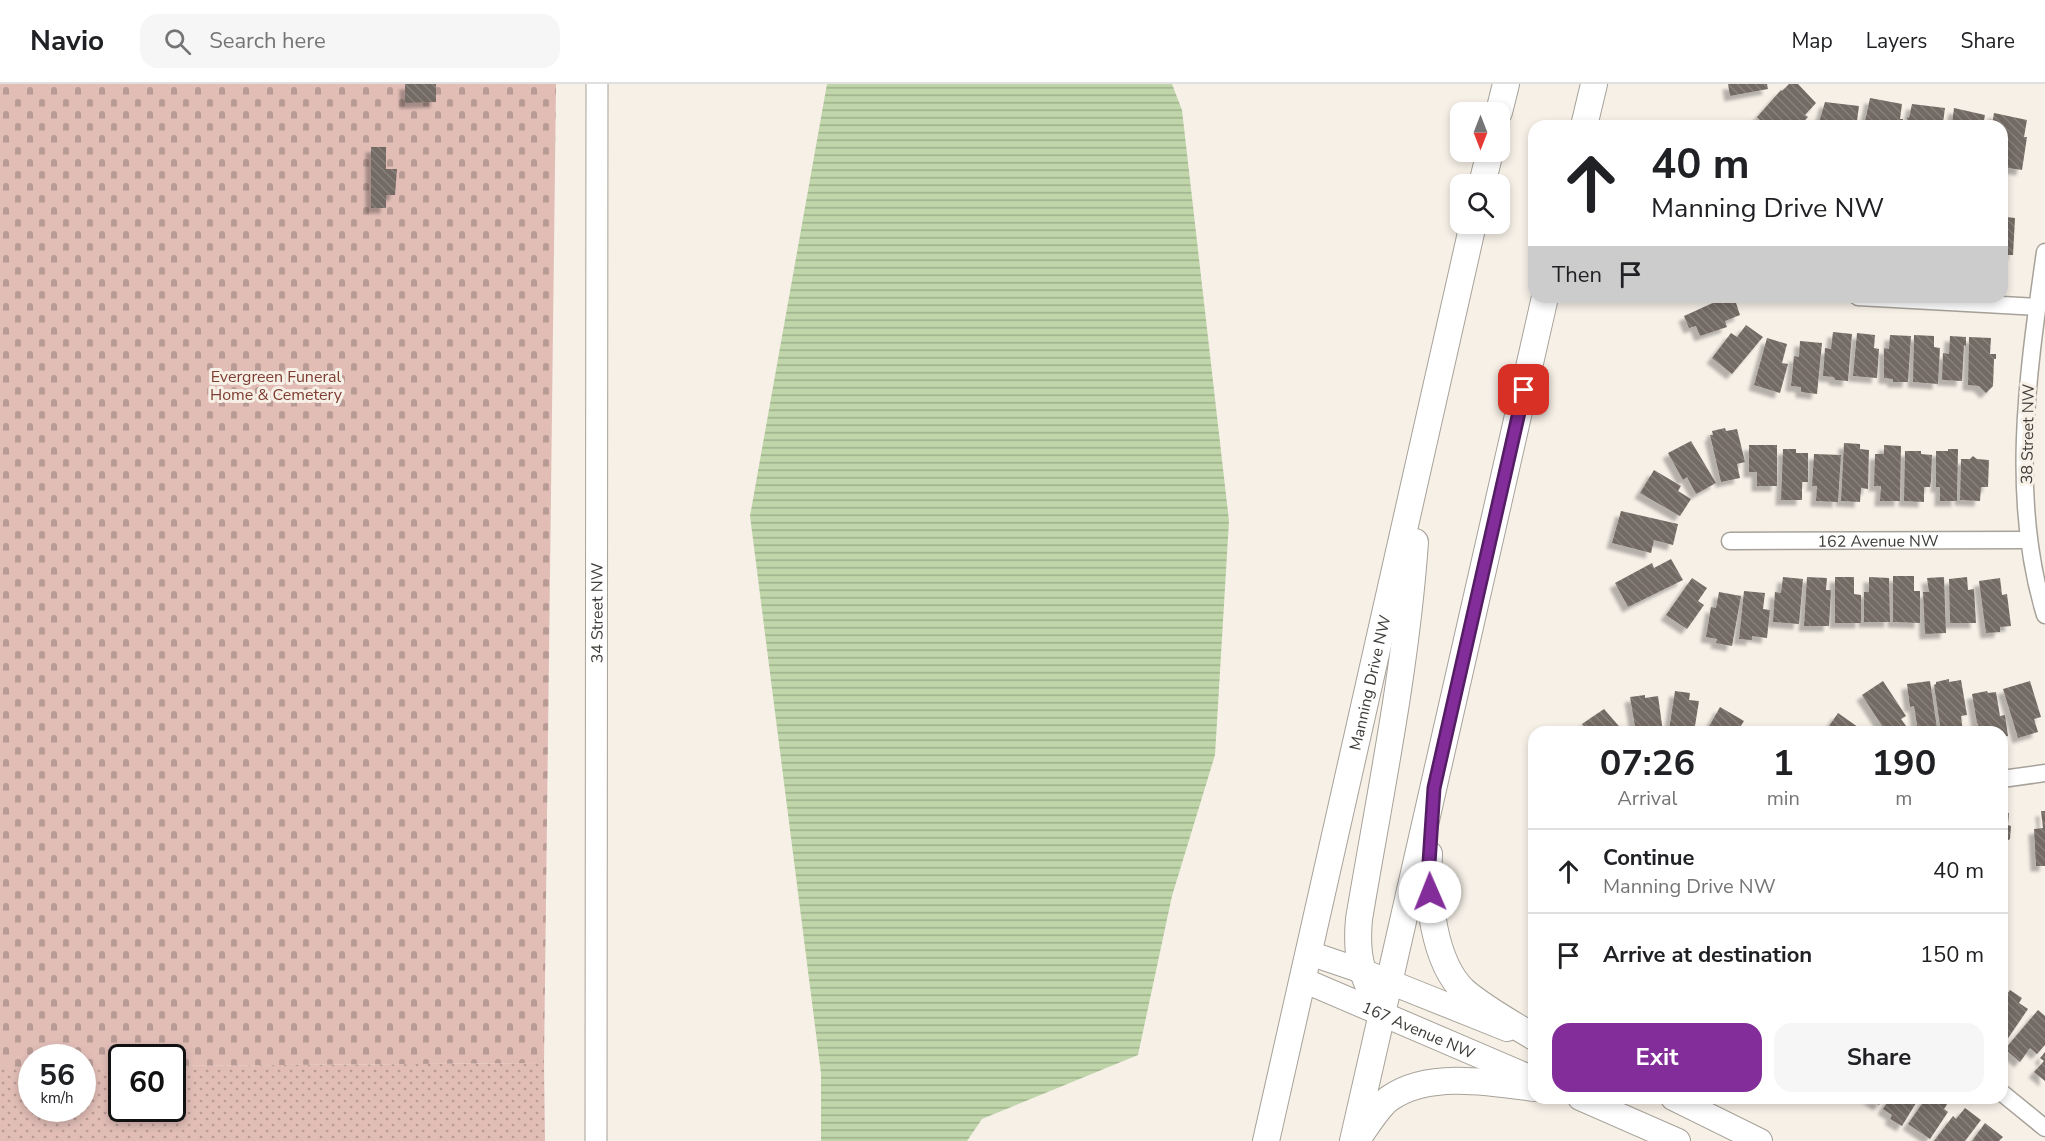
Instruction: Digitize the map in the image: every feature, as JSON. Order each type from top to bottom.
[{"type":"main road","points":[[1502,102],[1506,84]]},
{"type":"main road","points":[[1585,120],[1594,84]]},
{"type":"main road","name":"Manning Drive NW","points":[[1266,1141],[1471,234]]},
{"type":"main road","points":[[1354,1141],[1380,1013],[1434,788],[1544,303]]},
{"type":"main road","points":[[1380,1013],[1362,971],[1357,942],[1410,603],[1420,463]]},
{"type":"main road","points":[[1434,788],[1428,878],[1436,932],[1442,954],[1452,977],[1464,991],[1528,1035]]},
{"type":"main road","name":"167 Avenue NW","points":[[1309,953],[1389,981],[1528,1037]]},
{"type":"main road","name":"167 Avenue NW","points":[[1303,980],[1528,1076]]},
{"type":"main road","points":[[1354,1141],[1390,1098],[1424,1082],[1467,1081],[1528,1087]]},
{"type":"main road","points":[[1594,1104],[1678,1141]]},
{"type":"main road","points":[[1686,1104],[1760,1141]]},
{"type":"street","name":"34 Street NW","points":[[596,1141],[597,84]]},
{"type":"street","name":"38 Street NW","points":[[2045,252],[2028,371],[2024,452],[2028,540],[2037,588],[2045,615]]},
{"type":"street","points":[[1965,303],[2037,307]]},
{"type":"street","name":"162 Avenue NW","points":[[1730,541],[2028,540]]},
{"type":"street","points":[[2008,778],[2045,773]]},
{"type":"street","points":[[2008,1098],[2045,1128]]},
{"type":"green space","name":"Evergreen Funeral Home & Cemetery","points":[[0,84],[556,84],[544,1063],[186,1066],[186,1044],[108,1044],[108,1067],[96,1067],[96,1044],[18,1044],[18,1067],[0,1067]]},
{"type":"green space","points":[[544,1063],[545,1141],[0,1141],[0,1067],[18,1067],[18,1122],[96,1122],[96,1067],[108,1067],[108,1122],[186,1122],[186,1066]]},
{"type":"shaded area","points":[[827,84],[1172,84],[1182,110],[1229,521],[1215,755],[1172,896],[1138,1055],[982,1119],[967,1141],[821,1141],[821,1073],[750,516]]},
{"type":"building","points":[[405,84],[436,84],[436,102],[405,103]]},
{"type":"building","points":[[1728,84],[1767,84],[1768,89],[1730,96]]},
{"type":"building","points":[[1789,84],[1798,84],[1816,103],[1805,115],[1808,117],[1805,120],[1760,120],[1757,117]]},
{"type":"building","points":[[1870,98],[1902,104],[1900,119],[1903,120],[1865,120]]},
{"type":"building","points":[[1825,102],[1859,106],[1857,120],[1820,120]]},
{"type":"building","points":[[1912,104],[1945,108],[1943,120],[1907,120],[1907,117],[1909,118]]},
{"type":"building","points":[[1954,108],[1985,115],[1984,120],[1952,120]]},
{"type":"building","points":[[1994,113],[2027,120],[2022,170],[2008,168],[2008,120],[1993,120]]},
{"type":"building","points":[[371,147],[386,147],[386,169],[397,169],[395,195],[386,195],[386,208],[371,208]]},
{"type":"building","points":[[2008,217],[2015,218],[2013,255],[2008,255]]},
{"type":"building","points":[[1713,303],[1736,303],[1740,315],[1725,321],[1727,327],[1700,336],[1696,326],[1689,328],[1684,316]]},
{"type":"building","points":[[1746,325],[1763,337],[1732,374],[1712,358],[1731,333],[1737,337]]},
{"type":"building","points":[[1833,332],[1852,334],[1848,381],[1823,376],[1825,348],[1831,349]]},
{"type":"building","points":[[1857,333],[1875,335],[1874,348],[1879,349],[1877,378],[1853,376]]},
{"type":"building","points":[[1890,335],[1911,336],[1908,382],[1893,382],[1893,379],[1884,378],[1884,348],[1889,349]]},
{"type":"building","points":[[1914,335],[1934,336],[1934,347],[1940,348],[1938,384],[1913,382]]},
{"type":"building","points":[[1950,336],[1966,337],[1962,381],[1942,380],[1943,353],[1949,354]]},
{"type":"building","points":[[1969,337],[1991,338],[1990,354],[1996,354],[1993,386],[1986,393],[1979,386],[1968,385]]},
{"type":"building","points":[[1767,338],[1787,344],[1782,363],[1788,364],[1780,393],[1754,385]]},
{"type":"building","points":[[1800,341],[1822,343],[1817,394],[1801,392],[1801,387],[1791,386],[1794,356],[1799,357]]},
{"type":"building","points":[[1725,428],[1726,431],[1737,429],[1745,462],[1737,464],[1740,478],[1721,482],[1710,435],[1713,435],[1712,431]]},
{"type":"building","points":[[1691,441],[1716,483],[1696,494],[1687,477],[1683,480],[1668,453]]},
{"type":"building","points":[[1844,443],[1860,444],[1860,449],[1869,450],[1868,489],[1861,488],[1860,502],[1841,501]]},
{"type":"building","points":[[1749,445],[1777,445],[1777,486],[1757,486],[1757,472],[1749,472]]},
{"type":"building","points":[[1884,445],[1901,446],[1900,501],[1880,501],[1881,486],[1874,486],[1875,454],[1884,454]]},
{"type":"building","points":[[1783,449],[1796,449],[1796,453],[1808,453],[1808,482],[1802,482],[1802,500],[1781,500]]},
{"type":"building","points":[[1948,449],[1958,449],[1957,501],[1940,501],[1940,487],[1936,487],[1936,451],[1948,451]]},
{"type":"building","points":[[1905,451],[1921,451],[1921,454],[1932,455],[1930,487],[1924,487],[1924,502],[1904,501]]},
{"type":"building","points":[[1814,454],[1841,455],[1838,502],[1816,501],[1817,486],[1812,486]]},
{"type":"building","points":[[1973,456],[1977,459],[1989,460],[1988,487],[1981,487],[1980,501],[1960,500],[1961,459],[1970,459]]},
{"type":"building","points":[[1654,470],[1681,486],[1678,491],[1691,499],[1680,516],[1640,493]]},
{"type":"building","points":[[1621,511],[1678,524],[1673,545],[1654,540],[1651,553],[1612,543]]},
{"type":"building","points":[[1671,559],[1683,580],[1628,607],[1615,583],[1652,563],[1654,568]]},
{"type":"building","points":[[1893,576],[1914,576],[1914,591],[1920,591],[1920,623],[1893,622]]},
{"type":"building","points":[[1783,577],[1803,579],[1799,624],[1773,622],[1775,592],[1781,593]]},
{"type":"building","points":[[1807,577],[1827,578],[1826,590],[1831,590],[1829,626],[1804,626]]},
{"type":"building","points":[[1835,577],[1854,577],[1854,594],[1861,595],[1861,623],[1835,623]]},
{"type":"building","points":[[1869,577],[1889,578],[1890,622],[1864,622],[1864,592],[1869,592]]},
{"type":"building","points":[[1944,577],[1946,633],[1925,634],[1923,592],[1929,592],[1927,578]]},
{"type":"building","points":[[1967,577],[1968,590],[1974,589],[1976,623],[1950,623],[1949,579]]},
{"type":"building","points":[[1692,578],[1707,588],[1698,601],[1704,605],[1687,629],[1666,615]]},
{"type":"building","points":[[2000,578],[2002,595],[2007,594],[2011,626],[2000,627],[2000,632],[1986,633],[1979,581]]},
{"type":"building","points":[[1744,591],[1765,593],[1763,609],[1770,610],[1767,638],[1752,636],[1752,640],[1739,639]]},
{"type":"building","points":[[1719,592],[1741,596],[1732,646],[1716,643],[1717,639],[1706,637],[1711,607],[1716,608]]},
{"type":"building","points":[[1949,679],[1949,682],[1961,680],[1967,715],[1961,716],[1962,726],[1940,726],[1934,685],[1936,682]]},
{"type":"building","points":[[1883,681],[1906,716],[1901,719],[1906,726],[1882,726],[1862,695]]},
{"type":"building","points":[[1930,681],[1937,726],[1917,726],[1914,706],[1910,707],[1907,684]]},
{"type":"building","points":[[2030,681],[2041,717],[2034,719],[2038,732],[2018,738],[2003,689]]},
{"type":"building","points":[[1675,691],[1690,693],[1689,700],[1699,701],[1695,726],[1670,726]]},
{"type":"building","points":[[1996,692],[2000,716],[2005,715],[2007,726],[1978,726],[1972,694]]},
{"type":"building","points":[[1658,696],[1662,726],[1635,726],[1630,697]]},
{"type":"building","points":[[1720,707],[1744,721],[1741,726],[1709,726]]},
{"type":"building","points":[[1604,709],[1619,726],[1584,726],[1582,724]]},
{"type":"building","points":[[1838,713],[1856,726],[1829,726]]},
{"type":"building","points":[[2041,811],[2045,811],[2045,866],[2036,866],[2034,829],[2043,828]]},
{"type":"building","points":[[2008,825],[2011,826],[2008,840]]},
{"type":"building","points":[[2010,990],[2022,998],[2019,1003],[2028,1009],[2008,1038],[2008,993]]},
{"type":"building","points":[[2038,1010],[2045,1016],[2045,1045],[2037,1054],[2030,1048],[2020,1062],[2008,1052],[2008,1045]]},
{"type":"building","points":[[2045,1052],[2045,1081],[2034,1072],[2044,1061],[2040,1058]]},
{"type":"building","points":[[1886,1104],[1915,1104],[1902,1126],[1890,1119],[1892,1115],[1883,1109]]},
{"type":"building","points":[[1922,1104],[1947,1104],[1944,1109],[1948,1112],[1930,1139],[1908,1124]]},
{"type":"building","points":[[1965,1108],[1981,1120],[1965,1141],[1934,1141],[1953,1116],[1956,1119]]},
{"type":"building","points":[[1985,1123],[2003,1137],[1999,1141],[1972,1141]]},
{"type":"route","points":[[1430,892],[1428,878],[1434,788],[1524,390]]}]
